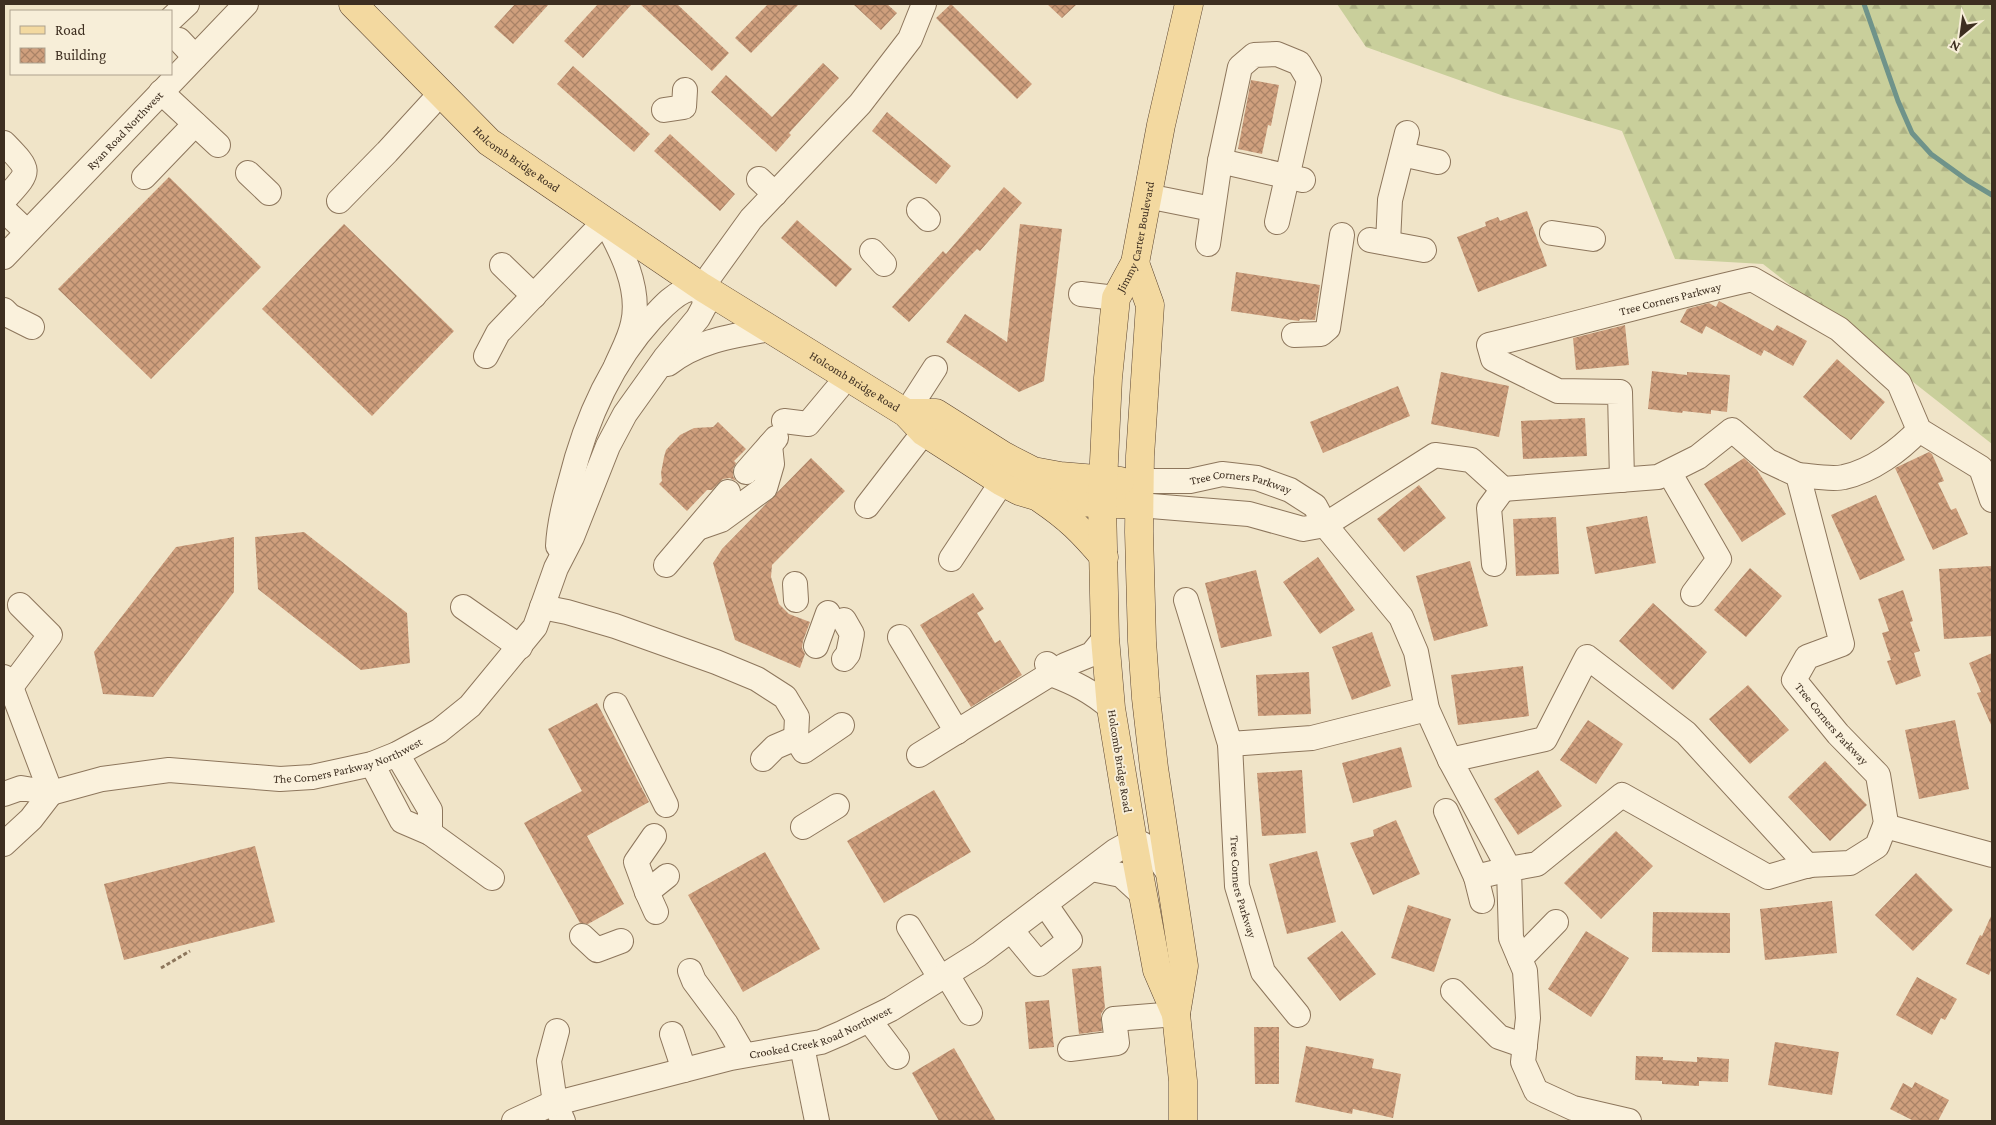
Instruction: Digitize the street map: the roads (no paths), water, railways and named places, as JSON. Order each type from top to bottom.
[{"type":"main road","name":"Holcomb Bridge Road","points":[[353,4],[489,142],[702,287],[848,376],[1002,482],[1019,491],[1036,496],[1074,502],[1103,491]]},
{"type":"main road","name":"Jimmy Carter Boulevard","points":[[1103,491],[1108,378],[1116,298],[1135,263],[1173,69],[1189,4]]},
{"type":"main road","name":"Holcomb Bridge Road","points":[[1135,263],[1150,305],[1143,396],[1139,586],[1146,698],[1184,966],[1176,1014],[1183,1080],[1183,1121]]},
{"type":"main road","name":"Holcomb Bridge Road","points":[[915,422],[936,413],[1004,456],[1033,471],[1103,491],[1140,493]]},
{"type":"main road","name":"Holcomb Bridge Road","points":[[1103,491],[1105,638],[1111,708],[1157,970],[1176,1014]]},
{"type":"main road","points":[[1036,496],[1066,515],[1104,557]]},
{"type":"street","points":[[187,4],[175,29],[195,57]]},
{"type":"street","name":"Ryan Road Northwest","points":[[4,257],[246,4]]},
{"type":"street","points":[[702,287],[751,219],[767,187],[860,104],[917,45],[924,4]]},
{"type":"street","points":[[1208,244],[1220,161],[1240,67],[1254,55],[1277,54],[1299,63],[1309,80],[1303,112],[1297,178],[1277,222]]},
{"type":"street","points":[[664,110],[684,107],[685,90]]},
{"type":"street","points":[[161,92],[218,145]]},
{"type":"street","points":[[339,201],[441,93]]},
{"type":"street","points":[[144,177],[196,124]]},
{"type":"street","points":[[4,143],[24,163],[25,173],[22,181],[4,200]]},
{"type":"street","points":[[1424,250],[1379,242],[1404,143],[1438,162]]},
{"type":"street","points":[[1220,161],[1297,178]]},
{"type":"street","points":[[248,173],[269,193]]},
{"type":"street","points":[[1147,196],[1212,209]]},
{"type":"street","points":[[4,210],[27,232]]},
{"type":"street","points":[[486,356],[498,333],[605,221]]},
{"type":"street","name":"The Corners Parkway Northwest","points":[[605,221],[621,250],[632,288],[634,303],[633,322],[616,366]]},
{"type":"street","points":[[1552,233],[1593,239]]},
{"type":"street","points":[[1294,335],[1321,334],[1328,328],[1342,234]]},
{"type":"street","points":[[502,265],[534,296]]},
{"type":"street","name":"Tree Corners Parkway","points":[[1622,480],[1620,392],[1558,391],[1493,358],[1489,345],[1656,301],[1752,279],[1839,329],[1899,383],[1918,430]]},
{"type":"street","name":"The Corners Parkway Northwest","points":[[4,794],[22,788],[51,793],[102,779],[160,771],[280,779],[312,777],[372,764],[397,754],[439,731],[470,706],[520,647],[535,626],[556,568],[572,537],[608,446],[625,414],[646,384],[698,318],[705,305],[702,287],[684,291],[670,299],[639,333],[616,366],[598,399],[583,433],[559,531],[556,568]]},
{"type":"street","points":[[1081,294],[1116,298]]},
{"type":"street","points":[[4,310],[10,316],[32,327]]},
{"type":"street","name":"The Corners Parkway Northwest","points":[[646,384],[680,354],[703,344],[770,329]]},
{"type":"street","points":[[879,500],[915,422],[935,368]]},
{"type":"street","points":[[746,472],[787,422],[808,424],[848,376]]},
{"type":"street","points":[[1494,564],[1489,508],[1502,489],[1658,478],[1698,457],[1732,430],[1768,461],[1798,475],[1843,478],[1866,469],[1904,445],[1918,430],[1981,468],[1992,500]]},
{"type":"street","points":[[698,528],[722,520],[765,488],[772,464],[770,445]]},
{"type":"street","name":"Tree Corners Parkway","points":[[1140,493],[1250,514],[1302,529],[1325,525],[1435,455],[1471,460],[1502,489]]},
{"type":"street","points":[[1669,472],[1719,559],[1693,594]]},
{"type":"street","name":"Tree Corners Parkway","points":[[1140,493],[1222,474],[1257,478],[1290,490],[1315,506],[1325,525],[1401,617],[1416,652],[1427,708],[1450,760],[1509,869],[1511,938],[1525,970],[1528,1018],[1523,1062],[1536,1091],[1572,1115],[1629,1121]]},
{"type":"street","name":"Tree Corners Parkway","points":[[1798,475],[1842,644],[1807,657],[1794,680],[1838,734],[1878,775],[1885,826]]},
{"type":"street","points":[[1250,514],[1257,494],[1257,478]]},
{"type":"street","points":[[952,559],[970,540],[1002,482]]},
{"type":"street","points":[[666,564],[728,492]]},
{"type":"street","name":"Tree Corners Parkway","points":[[1186,600],[1230,744],[1237,886],[1264,972],[1298,1015]]},
{"type":"street","points":[[4,844],[31,819],[51,793],[7,682],[50,636],[20,604]]},
{"type":"street","points":[[463,606],[520,647]]},
{"type":"street","points":[[542,607],[567,612],[622,618],[757,679],[786,698],[797,717],[796,738],[804,751],[842,725]]},
{"type":"street","points":[[816,646],[836,617],[852,634],[848,654],[844,659]]},
{"type":"street","points":[[900,637],[957,732]]},
{"type":"street","points":[[919,755],[957,732],[1014,706],[1049,669],[1092,654],[1105,638]]},
{"type":"street","points":[[1450,760],[1545,738],[1587,657],[1686,733],[1808,866]]},
{"type":"street","points":[[1049,669],[1095,694],[1111,708]]},
{"type":"street","points":[[616,705],[666,805]]},
{"type":"street","points":[[1230,744],[1312,738],[1427,708]]},
{"type":"street","points":[[763,759],[775,747],[796,738]]},
{"type":"street","points":[[397,754],[430,810],[430,833]]},
{"type":"street","points":[[372,764],[402,821],[430,833],[492,878]]},
{"type":"street","points":[[1476,877],[1537,864],[1622,795],[1768,877],[1808,866],[1850,863],[1877,846],[1885,826],[1992,855]]},
{"type":"street","points":[[803,827],[837,806]]},
{"type":"street","points":[[1446,811],[1476,877],[1482,901]]},
{"type":"street","points":[[654,836],[636,862],[652,902],[667,876]]},
{"type":"street","points":[[1133,841],[1143,842],[1152,849],[1170,875]]},
{"type":"street","name":"Crooked Creek Road Northwest","points":[[514,1121],[559,1112],[684,1070],[744,1056],[821,1042],[892,1009],[944,977],[1012,930],[1115,851],[1133,841]]},
{"type":"street","points":[[1092,869],[1121,875],[1144,896]]},
{"type":"street","points":[[1012,930],[1039,964],[1070,940],[1046,904]]},
{"type":"street","points":[[1520,959],[1556,922]]},
{"type":"street","points":[[909,927],[970,1014]]},
{"type":"street","points":[[582,936],[597,950],[621,941]]},
{"type":"street","points":[[690,970],[694,982],[726,1024],[744,1056]]},
{"type":"street","points":[[1453,991],[1500,1037],[1525,1046]]},
{"type":"street","points":[[1070,1050],[1117,1043],[1114,1019],[1176,1014]]},
{"type":"street","points":[[869,1020],[897,1057]]},
{"type":"street","points":[[558,1031],[548,1061],[559,1112]]},
{"type":"street","points":[[672,1034],[684,1070]]},
{"type":"street","points":[[802,1046],[817,1121]]},
{"type":"waterway","points":[[1864,4],[1898,101],[1912,133],[1931,154],[1992,195]]}]
